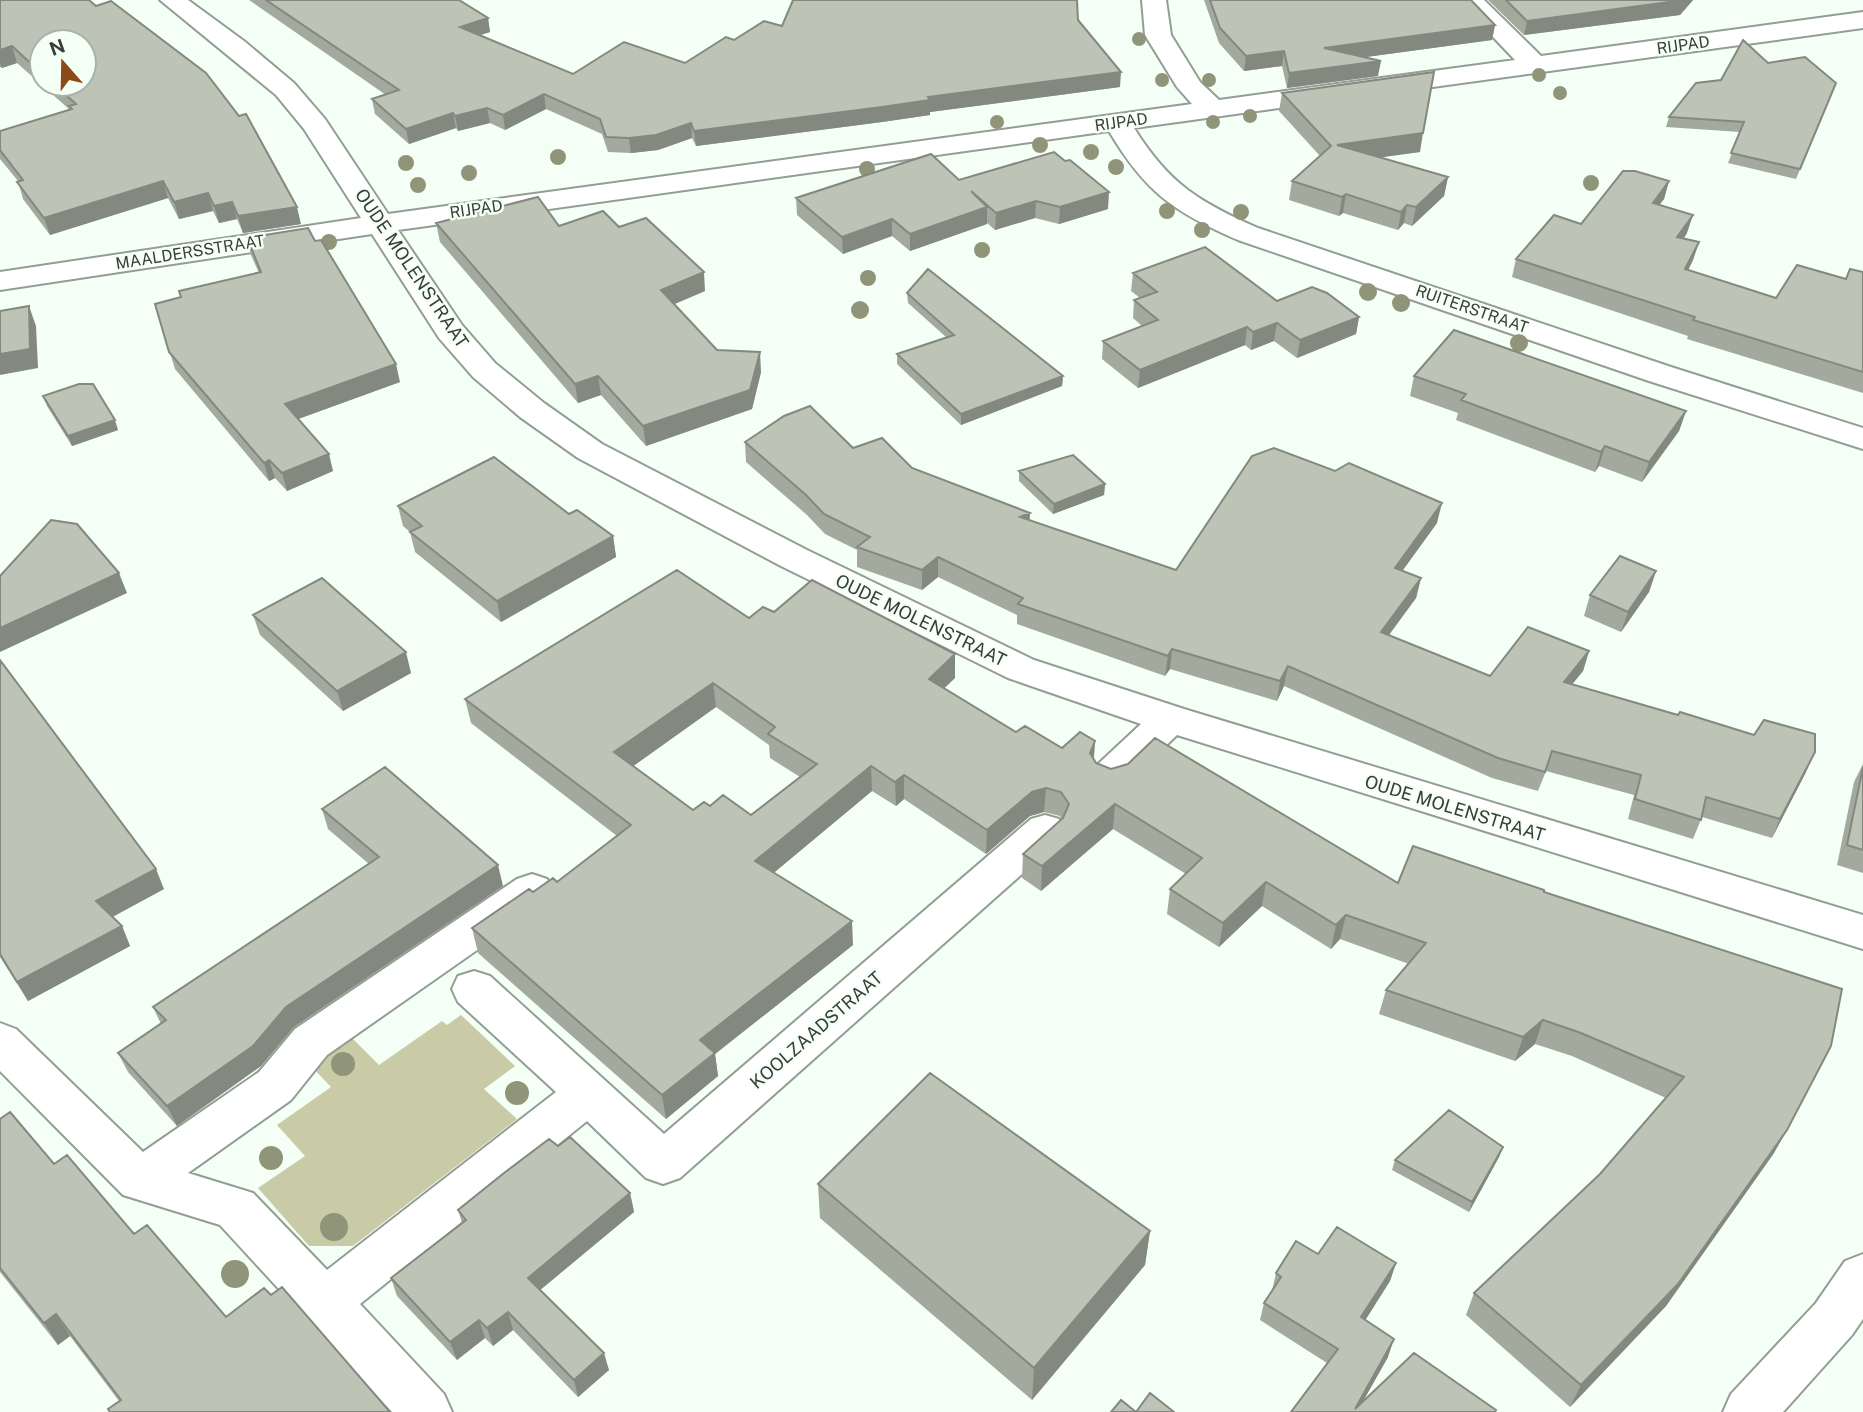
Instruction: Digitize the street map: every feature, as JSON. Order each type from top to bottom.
[{"type":"street","name":"OUDE MOLENSTRAAT","points":[[172,0],[235,46],[285,89],[315,125],[450,331],[484,370],[590,451],[794,558],[1021,669],[1170,719],[1863,932]]},
{"type":"street","points":[[1154,0],[1158,35],[1190,87],[1213,109]]},
{"type":"street","points":[[1470,0],[1535,65]]},
{"type":"street","name":"RIJPAD","points":[[380,224],[1863,20]]},
{"type":"street","name":"RUITERSTRAAT","points":[[1117,122],[1150,173],[1214,219],[1660,374],[1863,439]]},
{"type":"street","name":"MAALDERSSTRAAT","points":[[0,281],[380,224]]},
{"type":"street","points":[[1110,776],[1170,719]]},
{"type":"street","name":"KOOLZAADSTRAAT","points":[[474,989],[663,1163],[1045,830]]},
{"type":"street","points":[[140,1180],[275,1086],[311,1042],[532,890]]},
{"type":"street","points":[[0,1042],[140,1180],[236,1208],[426,1412]]},
{"type":"street","points":[[325,1302],[588,1093]]},
{"type":"street","points":[[1749,1412],[1834,1319],[1863,1277]]},
{"type":"green space","points":[[461,1015],[515,1066],[484,1089],[517,1119],[353,1246],[309,1246],[258,1188],[305,1156],[277,1125],[331,1087],[311,1066],[351,1037],[379,1065],[442,1021],[447,1025]]},
{"type":"building","points":[[0,0],[89,0],[96,6],[111,1],[206,73],[239,116],[246,114],[297,207],[238,216],[232,202],[214,206],[208,193],[174,202],[163,181],[44,218],[17,182],[23,180],[0,150],[0,131],[72,109],[69,106],[76,104],[69,98],[98,98],[98,28],[28,28],[28,61],[12,46],[0,50]]},
{"type":"building","points":[[266,0],[459,0],[488,18],[460,27],[573,74],[624,42],[685,63],[726,37],[734,40],[764,21],[782,26],[793,0],[1077,0],[1078,20],[1121,72],[694,131],[691,123],[656,135],[629,138],[606,137],[600,119],[544,94],[503,115],[487,108],[455,116],[453,113],[406,129],[372,99],[399,90]]},
{"type":"building","points":[[1210,0],[1471,0],[1495,25],[1324,48],[1381,61],[1289,73],[1284,51],[1246,56],[1220,28]]},
{"type":"building","points":[[1506,0],[1684,0],[1527,21]]},
{"type":"building","points":[[1743,40],[1768,63],[1805,57],[1836,83],[1800,169],[1731,153],[1744,122],[1669,117],[1696,83],[1721,80]]},
{"type":"building","points":[[1434,72],[1423,133],[1337,145],[1448,177],[1416,207],[1407,205],[1401,212],[1346,194],[1342,197],[1292,181],[1331,146],[1282,93]]},
{"type":"building","points":[[1054,152],[1065,161],[1070,160],[1109,192],[1060,207],[1036,201],[996,213],[971,191],[987,207],[910,234],[892,219],[842,237],[796,198],[931,154],[959,180]]},
{"type":"building","points":[[1623,171],[1635,171],[1669,181],[1653,203],[1693,215],[1677,237],[1699,242],[1685,269],[1776,298],[1797,265],[1846,279],[1850,269],[1863,272],[1863,372],[1693,320],[1695,317],[1516,259],[1554,215],[1581,224]]},
{"type":"building","points":[[538,197],[559,226],[603,211],[619,227],[646,218],[704,272],[661,290],[717,350],[760,352],[750,390],[643,426],[598,376],[575,384],[436,223]]},
{"type":"building","points":[[308,228],[315,241],[321,240],[396,364],[285,404],[329,454],[282,473],[269,460],[264,463],[169,352],[155,304],[181,297],[179,291],[261,272],[247,238]]},
{"type":"building","points":[[1205,247],[1277,301],[1312,287],[1327,293],[1359,317],[1300,340],[1277,323],[1253,332],[1247,327],[1140,370],[1103,341],[1158,320],[1134,300],[1157,292],[1133,273]]},
{"type":"building","points":[[928,269],[1063,376],[961,414],[897,354],[954,335],[907,293]]},
{"type":"building","points":[[29,306],[30,349],[0,354],[0,311]]},
{"type":"building","points":[[1454,330],[1686,411],[1649,462],[1605,446],[1601,452],[1461,400],[1466,394],[1414,376]]},
{"type":"building","points":[[79,384],[93,384],[115,420],[68,436],[43,396]]},
{"type":"building","points":[[810,406],[853,448],[882,438],[912,468],[1030,513],[1020,517],[1176,570],[1252,456],[1274,448],[1335,471],[1349,463],[1442,503],[1395,568],[1421,578],[1381,632],[1490,676],[1528,627],[1589,651],[1564,682],[1678,715],[1680,712],[1754,735],[1764,720],[1815,734],[1815,752],[1780,819],[1706,797],[1701,820],[1635,799],[1641,775],[1552,751],[1545,772],[1498,758],[1288,666],[1280,681],[1172,649],[1168,656],[1018,604],[1023,598],[938,557],[922,570],[857,547],[870,537],[824,514],[745,442],[784,416]]},
{"type":"building","points":[[1073,455],[1105,484],[1054,504],[1019,471]]},
{"type":"building","points":[[494,457],[569,514],[577,510],[613,536],[497,601],[410,532],[422,526],[398,506]]},
{"type":"building","points":[[51,520],[77,524],[119,573],[0,628],[0,576]]},
{"type":"building","points":[[1620,556],[1656,571],[1628,612],[1590,595]]},
{"type":"building","points":[[677,570],[749,618],[763,607],[774,612],[812,580],[955,654],[929,679],[1016,732],[1025,726],[1062,748],[1080,732],[1095,741],[1090,753],[1096,763],[1111,769],[1128,764],[1155,738],[1398,883],[1413,846],[1544,892],[1842,989],[1831,1046],[1787,1130],[1678,1284],[1581,1385],[1474,1293],[1600,1174],[1684,1077],[1581,1033],[1543,1020],[1523,1037],[1386,990],[1426,943],[1346,915],[1336,925],[1266,882],[1223,923],[1170,889],[1202,858],[1115,804],[1042,866],[1023,854],[1063,818],[1069,804],[1061,792],[1046,788],[1032,792],[987,830],[904,775],[895,782],[871,766],[755,861],[852,921],[700,1040],[715,1053],[662,1095],[472,928],[529,889],[533,892],[553,878],[557,882],[631,825],[465,699]],"holes":[[[713,683],[775,727],[768,734],[817,764],[751,815],[723,795],[710,806],[704,802],[693,810],[614,752]]]},
{"type":"building","points":[[322,578],[406,652],[337,691],[253,615]]},
{"type":"building","points":[[0,660],[156,869],[96,901],[122,926],[17,982],[0,954]]},
{"type":"building","points":[[385,767],[498,865],[286,1007],[253,1046],[167,1106],[118,1053],[166,1020],[153,1007],[379,857],[322,809]]},
{"type":"building","points":[[1863,767],[1863,850],[1847,845]]},
{"type":"building","points":[[930,1073],[1150,1231],[1034,1368],[818,1184]]},
{"type":"building","points":[[1449,1110],[1503,1147],[1472,1202],[1395,1160]]},
{"type":"building","points":[[10,1112],[54,1164],[67,1155],[134,1234],[147,1225],[226,1317],[264,1288],[271,1295],[282,1287],[390,1412],[110,1412],[108,1409],[121,1400],[56,1314],[44,1323],[0,1268],[0,1119]]},
{"type":"building","points":[[570,1137],[630,1193],[528,1278],[604,1353],[574,1380],[508,1312],[487,1328],[479,1320],[450,1342],[391,1278],[466,1220],[458,1210],[504,1173],[549,1139],[558,1146]]},
{"type":"building","points":[[1337,1227],[1396,1263],[1361,1317],[1394,1339],[1355,1409],[1414,1353],[1496,1410],[1495,1412],[1291,1412],[1338,1349],[1264,1303],[1281,1277],[1276,1273],[1296,1241],[1318,1254]]},
{"type":"building","points":[[1150,1393],[1174,1412],[1136,1412]]},
{"type":"building","points":[[1121,1400],[1136,1412],[1111,1412]]}]
